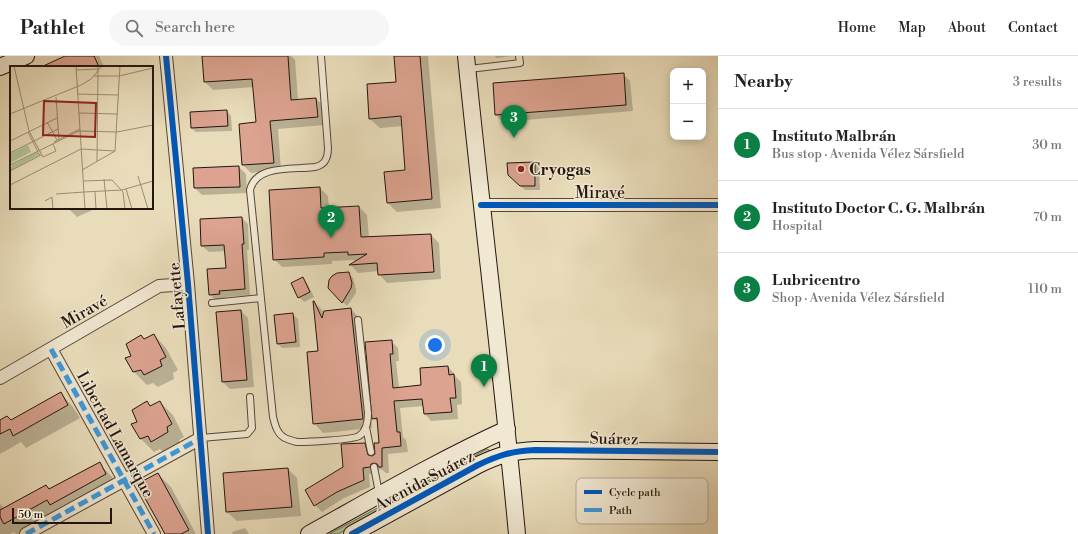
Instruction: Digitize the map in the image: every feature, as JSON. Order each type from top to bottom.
[{"type":"street","points":[[0,67],[26,56]]},
{"type":"street","name":"Lafayette","points":[[166,56],[188,284],[208,534]]},
{"type":"street","points":[[466,63],[510,453],[517,534]]},
{"type":"street","name":"Miravé","points":[[481,205],[718,205]]},
{"type":"street","name":"Miravé","points":[[0,378],[159,286],[188,284]]},
{"type":"street","name":"Libertad Lamarque","points":[[51,349],[154,534]]},
{"type":"street","name":"Avenida Suárez","points":[[309,534],[380,494],[477,443],[507,430]]},
{"type":"street","points":[[26,534],[201,438]]},
{"type":"street","name":"Suárez","points":[[510,453],[535,450],[718,452]]},
{"type":"street","name":"Avenida Suárez","points":[[352,534],[478,465],[497,456],[510,453]]},
{"type":"lane","points":[[321,56],[328,148],[326,162],[315,167],[265,172],[254,180],[250,190],[273,417],[276,428],[280,434],[289,440],[306,442],[357,437],[366,427]]},
{"type":"lane","points":[[466,63],[520,63],[519,56]]},
{"type":"lane","points":[[212,302],[261,298]]},
{"type":"lane","points":[[358,320],[368,413],[366,427],[371,452]]},
{"type":"lane","points":[[201,438],[247,434],[252,428],[250,397]]},
{"type":"lane","points":[[374,467],[380,494]]},
{"type":"green space","points":[[487,449],[489,450],[489,453],[338,534],[329,534]]},
{"type":"building","points":[[65,56],[94,56],[99,66],[43,66]]},
{"type":"building","points":[[202,56],[288,56],[291,100],[316,98],[318,117],[270,121],[274,163],[242,165],[239,124],[256,122],[252,79],[204,82]]},
{"type":"building","points":[[394,56],[420,56],[432,199],[387,203],[384,172],[405,170],[401,116],[369,119],[367,84],[396,82]]},
{"type":"building","points":[[624,73],[626,105],[495,115],[493,83]]},
{"type":"building","points":[[227,110],[228,126],[191,128],[190,112]]},
{"type":"building","name":"Cryogas","points":[[535,162],[535,186],[520,186],[508,175],[507,163]]},
{"type":"building","points":[[239,166],[240,187],[194,188],[193,168]]},
{"type":"building","points":[[320,187],[321,208],[359,206],[361,237],[431,234],[434,272],[378,275],[377,263],[349,265],[367,254],[348,255],[348,252],[324,253],[324,257],[273,260],[269,190]]},
{"type":"building","points":[[242,217],[245,289],[219,291],[220,294],[209,295],[207,269],[226,268],[224,245],[201,246],[200,219]]},
{"type":"building","points":[[349,272],[352,283],[351,288],[342,303],[328,288],[329,280],[337,273]]},
{"type":"building","points":[[303,277],[310,292],[298,298],[291,283]]},
{"type":"building","points":[[313,301],[322,318],[324,311],[351,308],[363,419],[313,424],[307,352],[318,351]]},
{"type":"building","points":[[241,310],[247,380],[222,382],[216,312]]},
{"type":"building","points":[[293,313],[296,342],[277,344],[274,315]]},
{"type":"building","points":[[154,334],[166,357],[160,360],[162,366],[144,375],[141,370],[133,372],[125,358],[131,356],[126,344],[141,335],[144,339]]},
{"type":"building","points":[[392,340],[393,354],[390,354],[393,388],[421,385],[420,368],[448,366],[449,375],[454,374],[456,398],[450,398],[452,412],[424,414],[422,399],[394,401],[397,432],[400,432],[401,446],[382,448],[382,467],[379,467],[374,463],[371,464],[370,467],[363,468],[364,480],[337,492],[314,506],[305,490],[343,467],[341,444],[365,443],[368,455],[372,456],[375,454],[374,443],[379,443],[377,418],[372,419],[365,342]]},
{"type":"building","points":[[61,392],[68,405],[13,436],[10,429],[0,434],[0,420],[7,416],[11,420]]},
{"type":"building","points":[[147,401],[150,406],[160,401],[172,424],[167,427],[168,432],[151,442],[148,436],[140,439],[131,424],[137,422],[132,410]]},
{"type":"building","points":[[100,462],[106,474],[50,505],[47,500],[4,524],[0,517],[0,510],[46,485],[49,489]]},
{"type":"building","points":[[288,468],[292,507],[226,512],[223,473]]},
{"type":"building","points":[[158,473],[189,530],[181,534],[165,534],[137,484]]},
{"type":"marked path","points":[[51,349],[154,534]]},
{"type":"marked path","points":[[26,534],[201,438]]},
{"type":"cycle path","points":[[166,56],[188,284],[208,534]]},
{"type":"cycle path","points":[[481,205],[718,205]]},
{"type":"cycle path","points":[[352,534],[478,465],[499,456],[519,451],[718,452]]},
{"type":"place","name":"Lubricentro","points":[[514,138]]},
{"type":"place","name":"Cryogas","points":[[521,169]]},
{"type":"place","name":"Instituto Doctor C. G. Malbrán","points":[[331,238]]},
{"type":"place","name":"Instituto Malbrán","points":[[484,387]]}]
